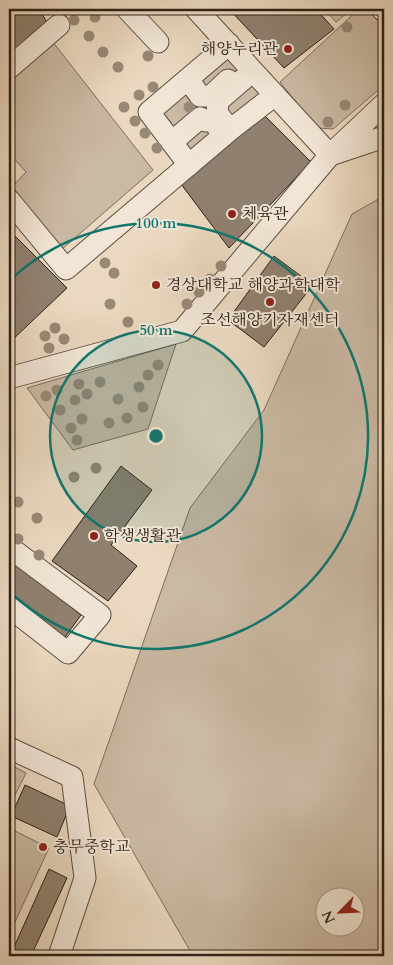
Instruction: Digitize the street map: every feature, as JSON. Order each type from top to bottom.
[{"type":"street","points":[[127,9],[158,42]]},
{"type":"street","points":[[196,9],[330,155]]},
{"type":"street","points":[[9,68],[59,25]]},
{"type":"street","points":[[189,165],[149,112],[229,44]]},
{"type":"street","points":[[184,82],[200,96],[211,96],[250,67]]},
{"type":"street","points":[[227,133],[217,113],[218,101],[250,67]]},
{"type":"street","points":[[170,140],[195,112],[196,102],[184,82]]},
{"type":"street","points":[[9,200],[66,269],[227,133],[275,95]]},
{"type":"street","points":[[9,378],[182,331],[330,155],[384,104]]},
{"type":"street","points":[[170,140],[200,118],[206,121],[210,119],[227,133]]},
{"type":"street","points":[[330,155],[384,137]]},
{"type":"street","points":[[9,548],[100,615],[68,653],[9,607]]},
{"type":"street","points":[[9,748],[72,777],[85,878],[59,956]]},
{"type":"shaded area","points":[[324,9],[352,9],[336,22]]},
{"type":"shaded area","points":[[359,9],[372,10],[384,25],[384,85],[333,129],[317,128],[280,82]]},
{"type":"shaded area","points":[[52,41],[153,170],[61,250],[9,190],[26,172],[9,153],[9,72]]},
{"type":"shaded area","points":[[228,50],[267,95],[194,156],[159,113]]},
{"type":"shaded area","points":[[384,196],[384,956],[193,956],[94,784],[190,508],[264,410],[352,214]]},
{"type":"shaded area","points":[[176,344],[148,429],[73,450],[27,388]]},
{"type":"shaded area","points":[[9,764],[26,773],[9,807]]},
{"type":"shaded area","points":[[9,828],[49,848],[9,935]]},
{"type":"building","points":[[9,9],[39,9],[48,24],[9,56]]},
{"type":"building","name":"해양누리관","points":[[229,9],[316,9],[334,29],[284,68]]},
{"type":"building","name":"체육관","points":[[263,114],[311,162],[229,248],[178,180]]},
{"type":"building","points":[[15,236],[67,288],[9,343],[9,239]]},
{"type":"building","name":"조선해양기자재센터","points":[[274,256],[313,285],[264,347],[228,320]]},
{"type":"building","name":"학생생활관","points":[[121,466],[152,490],[111,545],[137,566],[108,601],[52,561]]},
{"type":"building","points":[[9,559],[81,615],[63,640],[9,597]]},
{"type":"building","points":[[25,785],[70,806],[57,837],[11,816]]},
{"type":"building","points":[[49,869],[67,878],[31,956],[10,956]]},
{"type":"place","name":"해양누리관","points":[[288,49]]},
{"type":"place","name":"체육관","points":[[232,214]]},
{"type":"place","name":"경상대학교 해양과학대학","points":[[156,285]]},
{"type":"place","name":"조선해양기자재센터","points":[[270,302]]},
{"type":"place","name":"학생생활관","points":[[94,536]]},
{"type":"place","name":"충무중학교","points":[[43,847]]}]
